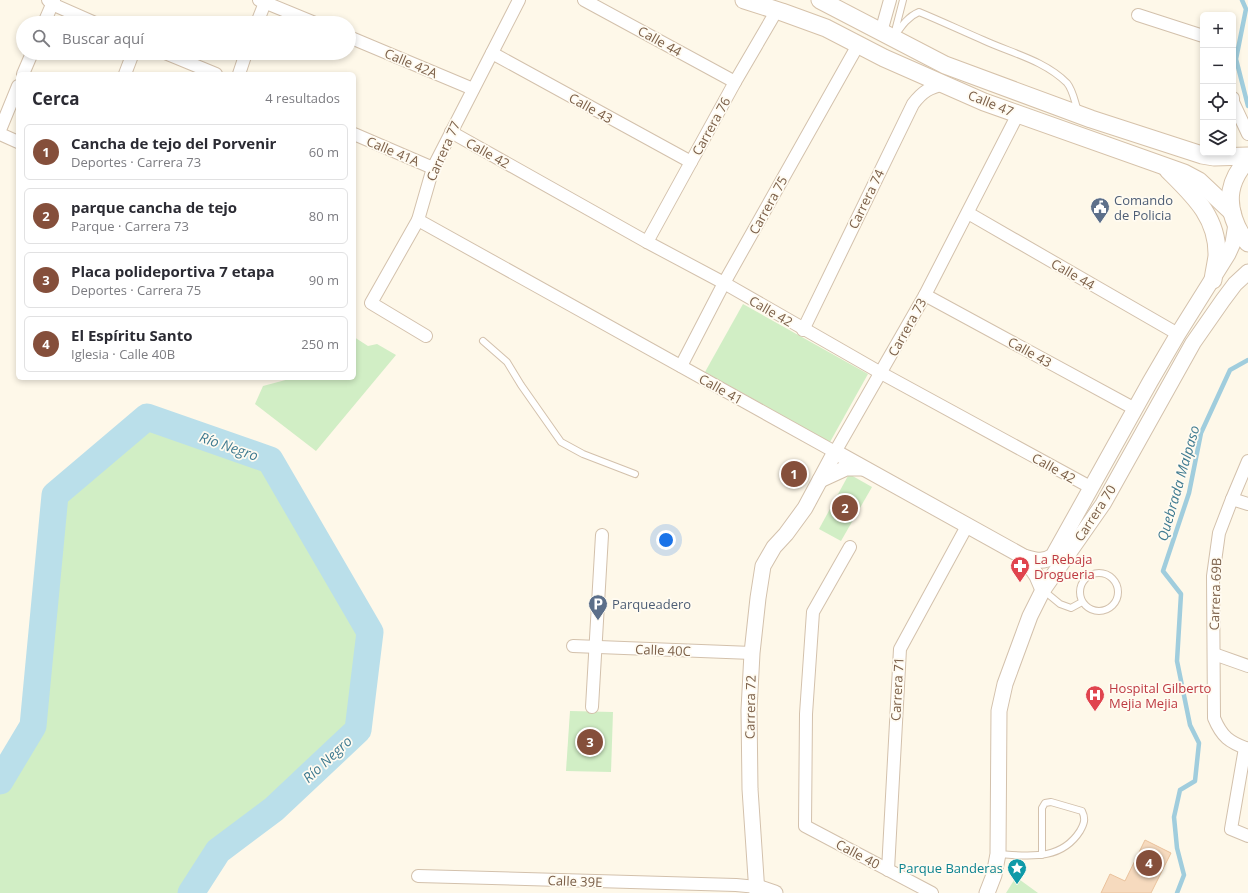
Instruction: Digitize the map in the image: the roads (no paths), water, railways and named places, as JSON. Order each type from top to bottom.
[{"type":"main road","name":"Calle 47","points":[[744,0],[777,10],[826,28],[858,45],[984,102],[1184,173],[1199,181],[1234,218]]},
{"type":"main road","name":"Calle 47","points":[[820,0],[945,65],[1080,115],[1202,155],[1214,157],[1248,156]]},
{"type":"main road","points":[[1248,159],[1239,169],[1231,191],[1234,218],[1244,239],[1248,243]]},
{"type":"main road","points":[[1163,166],[1198,200],[1208,215],[1215,235],[1217,256],[1213,280]]},
{"type":"street","name":"Carrera 77","points":[[426,336],[371,303],[418,220],[433,168],[519,0]]},
{"type":"street","name":"Calle 44","points":[[584,0],[735,82]]},
{"type":"street","points":[[887,35],[890,0]]},
{"type":"street","points":[[46,16],[51,1],[81,16]]},
{"type":"street","points":[[259,16],[263,1],[298,16]]},
{"type":"street","name":"Carrera 76","points":[[647,242],[735,82],[777,10]]},
{"type":"street","points":[[1138,15],[1200,35]]},
{"type":"street","name":"Calle 42A","points":[[356,40],[473,89]]},
{"type":"street","name":"Carrera 75","points":[[681,366],[724,283],[858,45]]},
{"type":"street","name":"Calle 43","points":[[492,53],[691,162]]},
{"type":"street","points":[[24,72],[29,60]]},
{"type":"street","points":[[126,72],[130,60]]},
{"type":"street","points":[[182,60],[211,72]]},
{"type":"street","points":[[240,72],[244,60]]},
{"type":"street","name":"Carrera 74","points":[[803,330],[913,104],[921,94],[930,88],[944,84]]},
{"type":"street","points":[[0,130],[16,91]]},
{"type":"street","points":[[1236,107],[1248,134]]},
{"type":"street","name":"Carrera 73","points":[[786,534],[805,508],[835,452],[925,295],[1018,114]]},
{"type":"street","name":"Calle 42","points":[[451,132],[647,242],[724,283],[803,330],[1092,488]]},
{"type":"street","points":[[0,134],[16,141]]},
{"type":"street","name":"Calle 41A","points":[[356,135],[433,168]]},
{"type":"street","name":"Calle 44","points":[[968,213],[1178,334]]},
{"type":"street","name":"Carrera 70","points":[[1024,557],[1042,561],[1048,560],[1053,556],[1178,334],[1228,254],[1233,243],[1234,218]]},
{"type":"street","name":"Calle 41","points":[[418,220],[1024,557]]},
{"type":"street","name":"Carrera 70","points":[[987,893],[994,875],[998,854],[999,711],[1007,678],[1030,616],[1043,590],[1103,504],[1193,343],[1235,284],[1248,272]]},
{"type":"street","name":"Calle 43","points":[[925,295],[1135,409]]},
{"type":"street","name":"Carrera 69B","points":[[1247,748],[1232,742],[1220,732],[1214,718],[1213,576],[1219,533],[1248,461]]},
{"type":"street","points":[[820,480],[846,468],[862,468]]},
{"type":"street","points":[[1232,498],[1248,504]]},
{"type":"street","name":"Carrera 71","points":[[888,870],[900,649],[967,526]]},
{"type":"street","name":"Carrera 72","points":[[757,890],[750,789],[749,710],[752,653],[763,566],[774,548],[786,534]]},
{"type":"street","points":[[592,707],[602,535]]},
{"type":"street","name":"Calle 40","points":[[850,547],[813,612],[806,714],[805,826],[932,893]]},
{"type":"street","points":[[1024,557],[1037,576],[1043,590]]},
{"type":"street","name":"Calle 40C","points":[[573,646],[752,653]]},
{"type":"street","points":[[1214,654],[1248,666]]},
{"type":"street","points":[[1247,748],[1231,830],[1248,836]]},
{"type":"street","name":"Calle 39E","points":[[418,876],[728,885],[757,890]]},
{"type":"street","points":[[757,890],[775,893]]},
{"type":"lane","points":[[887,35],[903,0]]},
{"type":"lane","points":[[887,35],[919,12],[937,19],[984,41],[1030,59],[1053,72],[1068,84],[1080,115]]},
{"type":"lane","points":[[483,341],[507,362],[560,442],[583,454],[635,474]]},
{"type":"lane","points":[[1100,572],[1108,574],[1118,587],[1119,595],[1116,602],[1110,608],[1103,611],[1095,611],[1087,608],[1082,602],[1079,594],[1080,585],[1085,578],[1092,573],[1100,572]]},
{"type":"lane","points":[[1043,590],[1060,604],[1071,608],[1082,602]]},
{"type":"lane","points":[[998,854],[1031,856],[1042,855],[1067,847],[1075,839],[1084,823],[1085,815],[1082,811],[1051,802],[1045,803],[1042,808],[1042,855]]},
{"type":"waterway","name":"Quebrada Malpaso","points":[[1242,0],[1246,9],[1236,59],[1248,106]]},
{"type":"waterway","name":"Quebrada Malpaso","points":[[1177,893],[1184,875],[1177,848],[1174,817],[1180,790],[1195,781],[1199,743],[1190,725],[1177,661],[1181,594],[1163,571],[1189,493],[1201,433],[1230,370],[1248,360]]},
{"type":"waterway","name":"Río Negro","points":[[0,781],[33,726],[55,495],[147,417],[270,460],[370,632],[358,730],[274,809],[218,851],[191,893]]},
{"type":"place","name":"Comando de Policia","points":[[1100,224]]},
{"type":"place","name":"Cancha de tejo del Porvenir","points":[[794,474]]},
{"type":"place","name":"parque cancha de tejo","points":[[845,508]]},
{"type":"place","name":"La Rebaja Drogueria","points":[[1020,583]]},
{"type":"place","name":"Parqueadero","points":[[598,621]]},
{"type":"place","name":"Hospital Gilberto Mejia Mejia","points":[[1095,712]]},
{"type":"place","name":"Placa polideportiva 7 etapa","points":[[590,742]]},
{"type":"place","name":"El Espíritu Santo","points":[[1149,863]]},
{"type":"place","name":"Parque Banderas","points":[[1017,885]]}]
